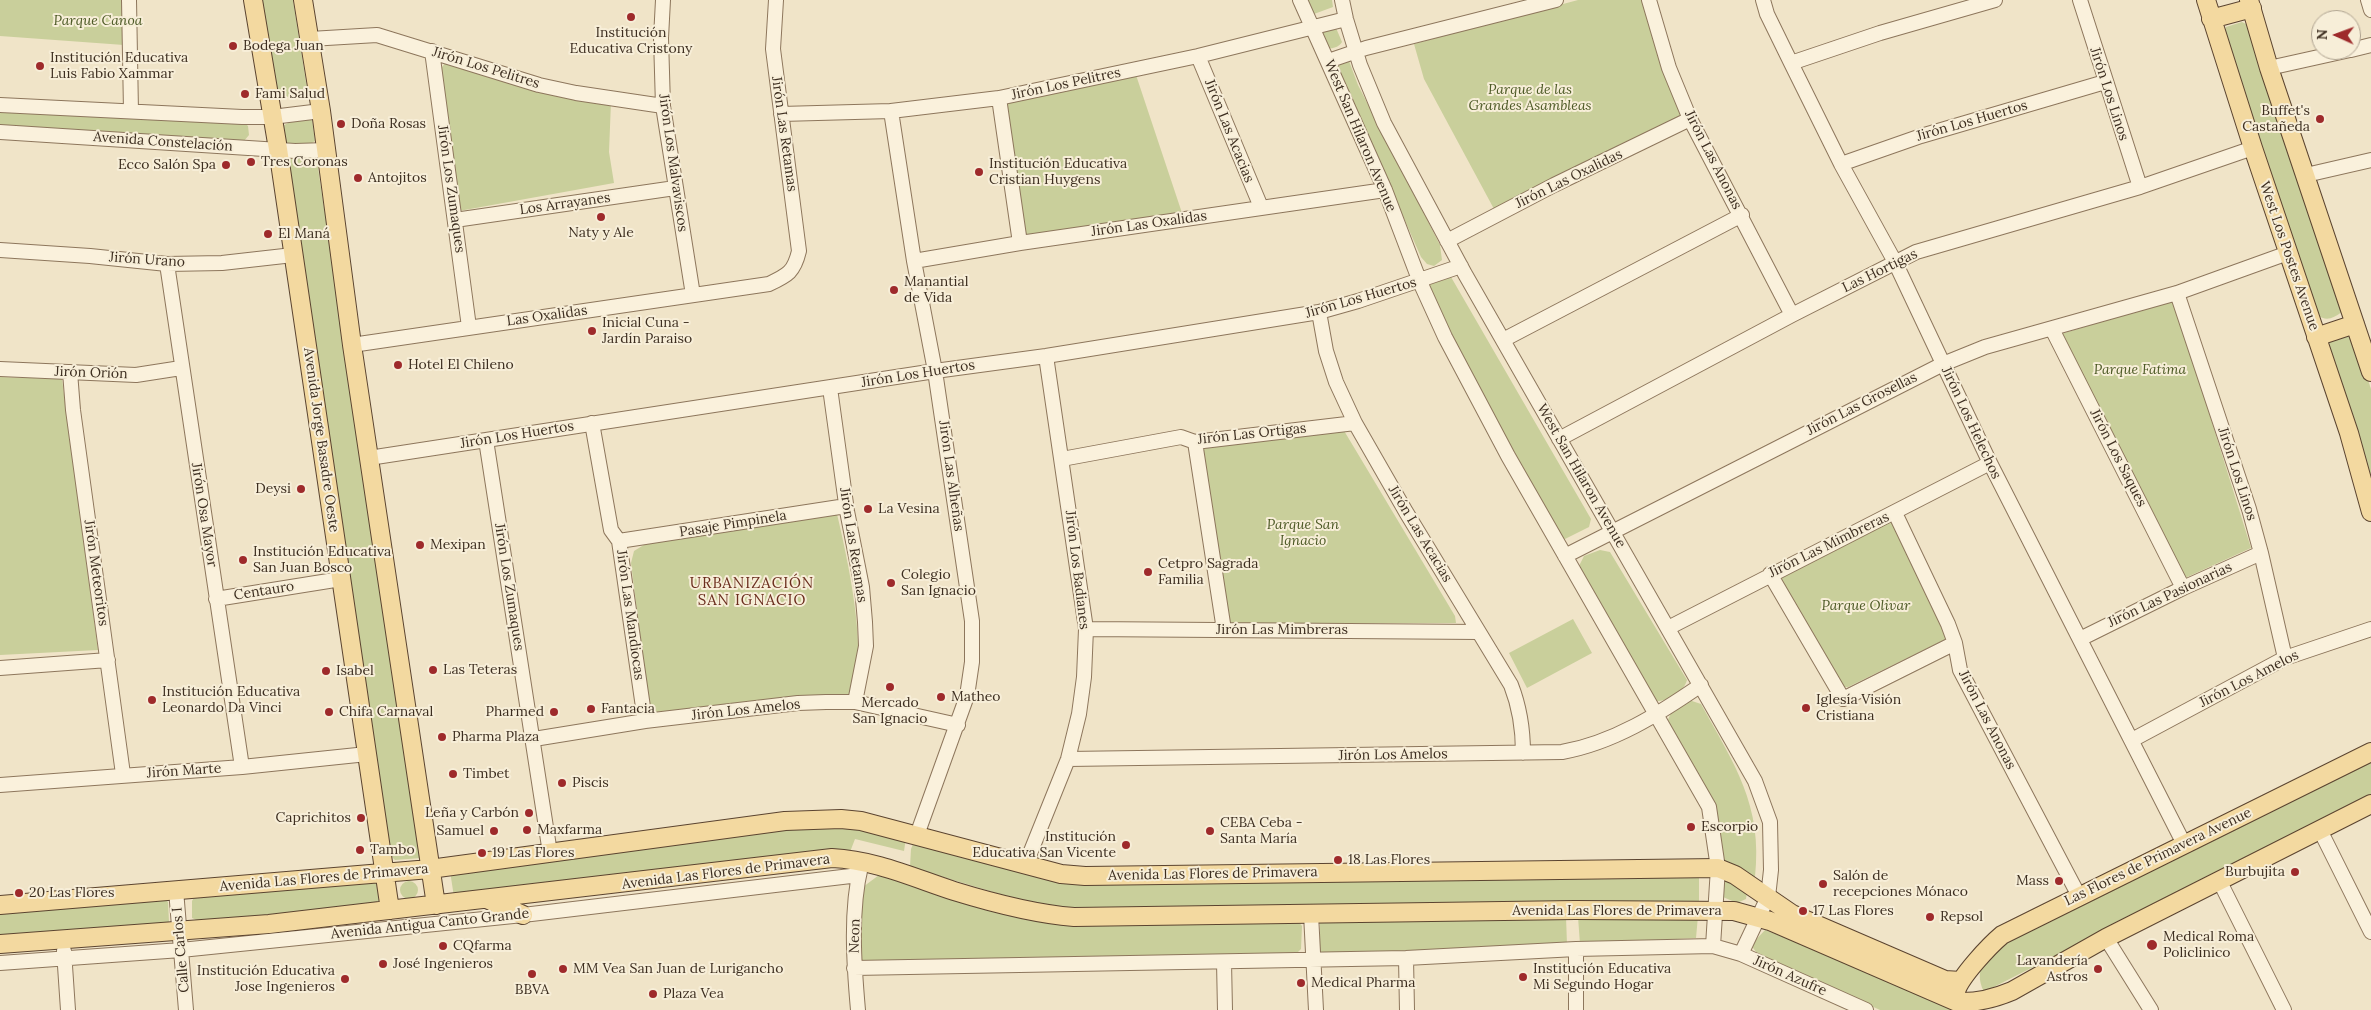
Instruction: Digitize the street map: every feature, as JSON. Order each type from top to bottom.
[{"type":"main road","name":"Avenida Jorge Basadre Oeste","points":[[253,0],[294,255],[390,910]]},
{"type":"main road","points":[[303,0],[327,150],[368,458],[436,905]]},
{"type":"main road","name":"West Los Postes Avenue","points":[[2206,0],[2253,148],[2349,433],[2371,512]]},
{"type":"main road","points":[[2211,19],[2251,4],[2269,68],[2371,372]]},
{"type":"main road","points":[[2316,337],[2355,324]]},
{"type":"main road","name":"Las Flores de Primavera Avenue","points":[[1961,981],[1987,948],[2002,935],[2371,752]]},
{"type":"main road","points":[[1961,981],[1956,990],[1957,1002],[1974,1003],[2000,996],[2106,938],[2371,804]]},
{"type":"main road","name":"Avenida Las Flores de Primavera","points":[[0,905],[430,869],[785,821],[841,819],[861,821],[917,835],[1025,866],[1061,874],[1085,876],[1718,868],[1735,874],[1792,914],[1945,980],[1961,981]]},
{"type":"main road","name":"Avenida Las Flores de Primavera","points":[[0,944],[269,924],[489,900],[832,858],[860,868],[1038,913],[1057,915],[1132,918],[1311,914],[1734,910],[1759,917],[1957,1002]]},
{"type":"main road","points":[[489,900],[522,915]]},
{"type":"street","points":[[129,0],[131,111]]},
{"type":"street","name":"Jirón Los Malvaviscos","points":[[663,0],[661,38],[663,106],[693,295]]},
{"type":"street","name":"Jirón Las Retamas","points":[[776,0],[773,49],[798,237],[799,251],[795,267]]},
{"type":"street","name":"West San Hilaron Avenue","points":[[1300,0],[1385,190],[1420,282],[1471,388],[1709,807],[1718,868],[1714,946]]},
{"type":"street","name":"West San Hilaron Avenue","points":[[1342,0],[1356,51],[1384,123],[1461,266],[1701,685],[1755,781],[1765,804],[1771,832],[1768,897],[1741,954]]},
{"type":"street","points":[[1328,61],[1356,51],[1556,0]]},
{"type":"street","name":"Jirón Las Anonas","points":[[1648,0],[1669,68],[1690,119],[1792,315]]},
{"type":"street","name":"Jirón Los Helechos","points":[[1763,0],[1767,14],[1790,64],[1841,164],[1895,262],[1990,463],[2184,844]]},
{"type":"street","points":[[1790,64],[1880,33],[1995,0]]},
{"type":"street","name":"Jirón Los Linos","points":[[2080,0],[2140,187]]},
{"type":"street","points":[[2368,0],[2371,10]]},
{"type":"street","name":"Jirón Los Pelitres","points":[[781,114],[890,111],[999,98],[1198,56],[1346,19]]},
{"type":"street","name":"Jirón Los Pelitres","points":[[310,39],[377,35],[539,85],[576,93],[663,106]]},
{"type":"street","name":"Jirón Los Zumaques","points":[[432,51],[469,327]]},
{"type":"street","name":"Jirón Las Acacias","points":[[1198,56],[1261,207]]},
{"type":"street","points":[[2269,68],[2311,59]]},
{"type":"street","name":"Jirón Los Huertos","points":[[1841,164],[1921,136],[2105,82]]},
{"type":"street","points":[[999,98],[1020,243]]},
{"type":"street","name":"Avenida Constelación","points":[[0,105],[272,116],[321,111]]},
{"type":"street","name":"Jirón Las Alheñas","points":[[890,111],[914,261],[935,371],[972,621],[972,662],[967,696],[917,835]]},
{"type":"street","name":"Jirón Las Oxalidas","points":[[1448,241],[1554,185],[1690,119]]},
{"type":"street","name":"Avenida Constelación","points":[[0,132],[278,149],[327,150]]},
{"type":"street","name":"Las Hortigas","points":[[1559,439],[1792,315],[1916,252],[2140,187],[2253,148]]},
{"type":"street","points":[[2306,175],[2371,160]]},
{"type":"street","name":"Los Arrayanes","points":[[455,220],[675,188]]},
{"type":"street","name":"Jirón Las Oxalidas","points":[[914,261],[1020,243],[1385,190]]},
{"type":"street","points":[[1503,340],[1742,216]]},
{"type":"street","name":"Jirón Urano","points":[[0,250],[90,256],[167,264],[222,263],[294,255]]},
{"type":"street","name":"Jirón Las Grosellas","points":[[1565,556],[1612,530],[1943,364],[1985,347],[2177,293],[2288,253]]},
{"type":"street","name":"Jirón Osa Mayor","points":[[167,264],[242,767]]},
{"type":"street","name":"Jirón Los Huertos","points":[[368,458],[935,371],[1046,356],[1319,312],[1420,282],[1461,266]]},
{"type":"street","name":"Las Oxalidas","points":[[352,345],[769,284],[784,277],[795,267]]},
{"type":"street","name":"Jirón Los Linos","points":[[2177,293],[2262,553],[2286,658]]},
{"type":"street","name":"Jirón Las Acacias","points":[[1319,312],[1326,351],[1336,382],[1355,423],[1511,685],[1518,703],[1523,730],[1523,753]]},
{"type":"street","name":"Jirón Los Saques","points":[[2052,329],[2183,588]]},
{"type":"street","name":"Jirón Los Badianes","points":[[1025,866],[1068,759],[1079,714],[1084,677],[1086,629],[1046,356]]},
{"type":"street","name":"Jirón Orión","points":[[0,369],[136,374],[181,368]]},
{"type":"street","name":"Jirón Meteoritos","points":[[70,372],[123,774]]},
{"type":"street","name":"Jirón Las Retamas","points":[[830,388],[846,506],[862,587],[866,638],[863,668],[855,702]]},
{"type":"street","name":"Jirón Las Mandiocas","points":[[592,423],[611,530],[619,541],[645,721]]},
{"type":"street","name":"Jirón Las Ortigas","points":[[1062,459],[1181,437],[1195,442],[1355,423]]},
{"type":"street","name":"Jirón Los Zumaques","points":[[486,440],[534,738],[550,853]]},
{"type":"street","points":[[1195,442],[1224,630]]},
{"type":"street","name":"Jirón Las Mimbreras","points":[[1668,628],[1770,574],[1895,513],[1990,463]]},
{"type":"street","name":"Pasaje Pimpinela","points":[[619,541],[846,506]]},
{"type":"street","name":"Jirón Las Anonas","points":[[1895,513],[1955,643],[1960,670],[2079,896]]},
{"type":"street","name":"Jirón Las Pasionarias","points":[[2080,639],[2183,588],[2262,553]]},
{"type":"street","points":[[1770,574],[1844,698],[1955,643]]},
{"type":"street","name":"Centauro","points":[[216,598],[341,579]]},
{"type":"street","name":"Jirón Las Mimbreras","points":[[1086,629],[1479,632]]},
{"type":"street","name":"Jirón Los Amelos","points":[[2132,740],[2286,658],[2371,629]]},
{"type":"street","points":[[0,668],[108,660]]},
{"type":"street","name":"Jirón Los Amelos","points":[[1068,759],[1562,752],[1587,747],[1656,715],[1701,685]]},
{"type":"street","name":"Jirón Los Amelos","points":[[534,738],[645,721],[798,703],[855,702],[958,725]]},
{"type":"street","name":"Jirón Marte","points":[[0,785],[123,774],[242,767],[367,754]]},
{"type":"street","points":[[2320,830],[2371,932]]},
{"type":"street","name":"Avenida Antigua Canto Grande","points":[[0,963],[181,950],[522,915],[860,868]]},
{"type":"street","name":"Neon","points":[[858,1010],[854,968],[860,868]]},
{"type":"street","points":[[2220,882],[2284,1010]]},
{"type":"street","name":"Calle Carlos I","points":[[176,890],[186,1010]]},
{"type":"street","points":[[1311,914],[1316,1010]]},
{"type":"street","points":[[2106,938],[2151,1010]]},
{"type":"street","points":[[63,940],[68,1010]]},
{"type":"street","name":"Jirón Azufre","points":[[854,968],[1406,958],[1576,949],[1714,946],[1741,954],[1849,1006],[1866,1010]]},
{"type":"street","points":[[1576,949],[1576,1010]]},
{"type":"street","points":[[1406,958],[1407,1010]]},
{"type":"street","points":[[1224,962],[1225,1010]]},
{"type":"street","points":[[1957,1002],[1975,1010]]},
{"type":"green space","name":"Parque Canoa","points":[[0,0],[124,0],[124,45],[0,36]]},
{"type":"green space","points":[[258,0],[293,0],[308,94],[278,98]]},
{"type":"green space","points":[[1307,0],[1332,0],[1333,7],[1314,14]]},
{"type":"green space","name":"Parque de las Grandes Asambleas","points":[[1578,0],[1642,0],[1659,58],[1683,117],[1494,209],[1424,79],[1414,44]]},
{"type":"green space","points":[[2242,22],[2250,26],[2342,312],[2330,318],[2317,315],[2223,35],[2226,27]]},
{"type":"green space","points":[[1336,28],[1342,42],[1336,47],[1328,48],[1321,33],[1323,30]]},
{"type":"green space","points":[[1349,61],[1358,85],[1440,245],[1442,260],[1434,266],[1427,264],[1421,257],[1336,65]]},
{"type":"green space","points":[[446,62],[611,102],[609,152],[614,183],[459,211],[438,72]]},
{"type":"green space","points":[[1136,75],[1182,213],[1026,237],[1006,103]]},
{"type":"green space","points":[[0,109],[242,121],[248,126],[249,135],[244,141],[0,126]]},
{"type":"green space","points":[[312,119],[315,141],[309,145],[291,146],[284,139],[281,129],[285,125],[297,120]]},
{"type":"green space","points":[[316,155],[422,849],[421,858],[395,860],[388,853],[285,160],[292,156]]},
{"type":"green space","points":[[1443,277],[1451,277],[1591,519],[1589,527],[1565,539],[1559,537],[1476,389],[1429,288],[1431,283]]},
{"type":"green space","name":"Parque Fatima","points":[[2174,300],[2251,548],[2185,578],[2061,334]]},
{"type":"green space","points":[[2339,333],[2353,335],[2371,389],[2371,480],[2327,347],[2329,340]]},
{"type":"green space","points":[[0,377],[62,379],[98,650],[0,655]]},
{"type":"green space","name":"Parque San Ignacio","points":[[1343,429],[1455,616],[1456,623],[1228,623],[1200,449]]},
{"type":"green space","points":[[837,514],[851,580],[858,637],[858,662],[855,683],[847,697],[802,696],[650,714],[631,563],[634,551],[647,543]]},
{"type":"green space","name":"Parque Olivar","points":[[1890,519],[1950,637],[1848,687],[1841,687],[1776,574]]},
{"type":"green space","points":[[1600,550],[1610,552],[1687,680],[1679,692],[1670,698],[1655,701],[1578,568],[1584,556]]},
{"type":"green space","points":[[1573,619],[1592,653],[1527,688],[1509,653]]},
{"type":"green space","points":[[1689,700],[1701,704],[1735,766],[1743,786],[1755,828],[1755,877],[1721,859],[1716,839],[1667,722],[1673,708]]},
{"type":"green space","points":[[2371,759],[2371,795],[1984,992],[1980,976],[1981,969],[1988,958],[2006,942]]},
{"type":"green space","points":[[847,823],[906,838],[904,851],[855,839],[850,852],[454,897],[450,871],[743,832]]},
{"type":"green space","points":[[915,839],[1047,878],[1699,871],[1699,901],[1084,911],[1039,906],[910,867],[911,849]]},
{"type":"green space","points":[[879,875],[992,910],[1298,921],[1302,926],[1301,949],[1297,953],[858,963],[863,887]]},
{"type":"green space","points":[[1724,878],[1747,892],[1746,899],[1737,903],[1723,897],[1719,889]]},
{"type":"green space","points":[[377,880],[383,901],[376,905],[199,921],[192,918],[192,901],[196,894]]},
{"type":"green space","points":[[409,881],[415,884],[418,890],[415,896],[409,899],[403,896],[400,890],[403,884]]},
{"type":"green space","points":[[163,898],[168,902],[169,922],[166,926],[0,938],[0,911]]},
{"type":"green space","points":[[1698,916],[1696,938],[1580,944],[1578,917]]},
{"type":"green space","points":[[1566,917],[1567,944],[1324,954],[1320,951],[1320,921]]},
{"type":"green space","points":[[1765,930],[1880,974],[1959,1010],[1880,1010],[1756,952],[1751,945]]},
{"type":"place","name":"Institución Educativa Cristony","points":[[631,17]]},
{"type":"place","name":"Bodega Juan","points":[[233,46]]},
{"type":"place","name":"Institución Educativa Luis Fabio Xammar","points":[[40,66]]},
{"type":"place","name":"Fami Salud","points":[[245,94]]},
{"type":"place","name":"Buffet's Castañeda","points":[[2320,119]]},
{"type":"place","name":"Doña Rosas","points":[[341,124]]},
{"type":"place","name":"Tres Coronas","points":[[251,162]]},
{"type":"place","name":"Ecco Salón Spa","points":[[226,165]]},
{"type":"place","name":"Institución Educativa Cristian Huygens","points":[[979,172]]},
{"type":"place","name":"Antojitos","points":[[358,178]]},
{"type":"place","name":"Naty y Ale","points":[[601,217]]},
{"type":"place","name":"El Maná","points":[[268,234]]},
{"type":"place","name":"Manantial de Vida","points":[[894,290]]},
{"type":"place","name":"Inicial Cuna - Jardín Paraiso","points":[[592,331]]},
{"type":"place","name":"Hotel El Chileno","points":[[398,365]]},
{"type":"place","name":"Deysi","points":[[301,489]]},
{"type":"place","name":"La Vesina","points":[[868,509]]},
{"type":"place","name":"Mexipan","points":[[420,545]]},
{"type":"place","name":"Institución Educativa San Juan Bosco","points":[[243,560]]},
{"type":"place","name":"Cetpro Sagrada Familia","points":[[1148,572]]},
{"type":"place","name":"Colegio San Ignacio","points":[[891,583]]},
{"type":"place","name":"Las Teteras","points":[[433,670]]},
{"type":"place","name":"Isabel","points":[[326,671]]},
{"type":"place","name":"Mercado San Ignacio","points":[[890,687]]},
{"type":"place","name":"Matheo","points":[[941,697]]},
{"type":"place","name":"Institución Educativa Leonardo Da Vinci","points":[[152,700]]},
{"type":"place","name":"Iglesía Visión Cristiana","points":[[1806,708]]},
{"type":"place","name":"Fantacia","points":[[591,709]]},
{"type":"place","name":"Chifa Carnaval","points":[[329,712]]},
{"type":"place","name":"Pharmed","points":[[554,712]]},
{"type":"place","name":"Pharma Plaza","points":[[442,737]]},
{"type":"place","name":"Timbet","points":[[453,774]]},
{"type":"place","name":"Piscis","points":[[562,783]]},
{"type":"place","name":"Leña y Carbón","points":[[529,813]]},
{"type":"place","name":"Caprichitos","points":[[361,818]]},
{"type":"place","name":"Escorpio","points":[[1691,827]]},
{"type":"place","name":"Maxfarma","points":[[527,830]]},
{"type":"place","name":"Samuel","points":[[494,831]]},
{"type":"place","name":"CEBA Ceba - Santa María","points":[[1210,831]]},
{"type":"place","name":"Institución Educativa San Vicente","points":[[1126,845]]},
{"type":"place","name":"Tambo","points":[[360,850]]},
{"type":"place","name":"19 Las Flores","points":[[482,853]]},
{"type":"place","name":"18 Las Flores","points":[[1338,860]]},
{"type":"place","name":"Burbujita","points":[[2295,872]]},
{"type":"place","name":"Mass","points":[[2059,881]]},
{"type":"place","name":"Salón de recepciones Mónaco","points":[[1823,884]]},
{"type":"place","name":"20 Las Flores","points":[[19,893]]},
{"type":"place","name":"17 Las Flores","points":[[1803,911]]},
{"type":"place","name":"Repsol","points":[[1930,917]]},
{"type":"place","name":"Medical Roma Policlinico","points":[[2152,945]]},
{"type":"place","name":"CQfarma","points":[[443,946]]},
{"type":"place","name":"José Ingenieros","points":[[383,964]]},
{"type":"place","name":"MM Vea San Juan de Lurigancho","points":[[563,969]]},
{"type":"place","name":"Lavandería Astros","points":[[2098,969]]},
{"type":"place","name":"BBVA","points":[[532,974]]},
{"type":"place","name":"Institución Educativa Mi Segundo Hogar","points":[[1523,977]]},
{"type":"place","name":"Institución Educativa Jose Ingenieros","points":[[345,979]]},
{"type":"place","name":"Medical Pharma","points":[[1301,983]]},
{"type":"place","name":"Plaza Vea","points":[[653,994]]},
{"type":"district","name":"URBANIZACIÓN SAN IGNACIO","points":[[752,592]]}]
